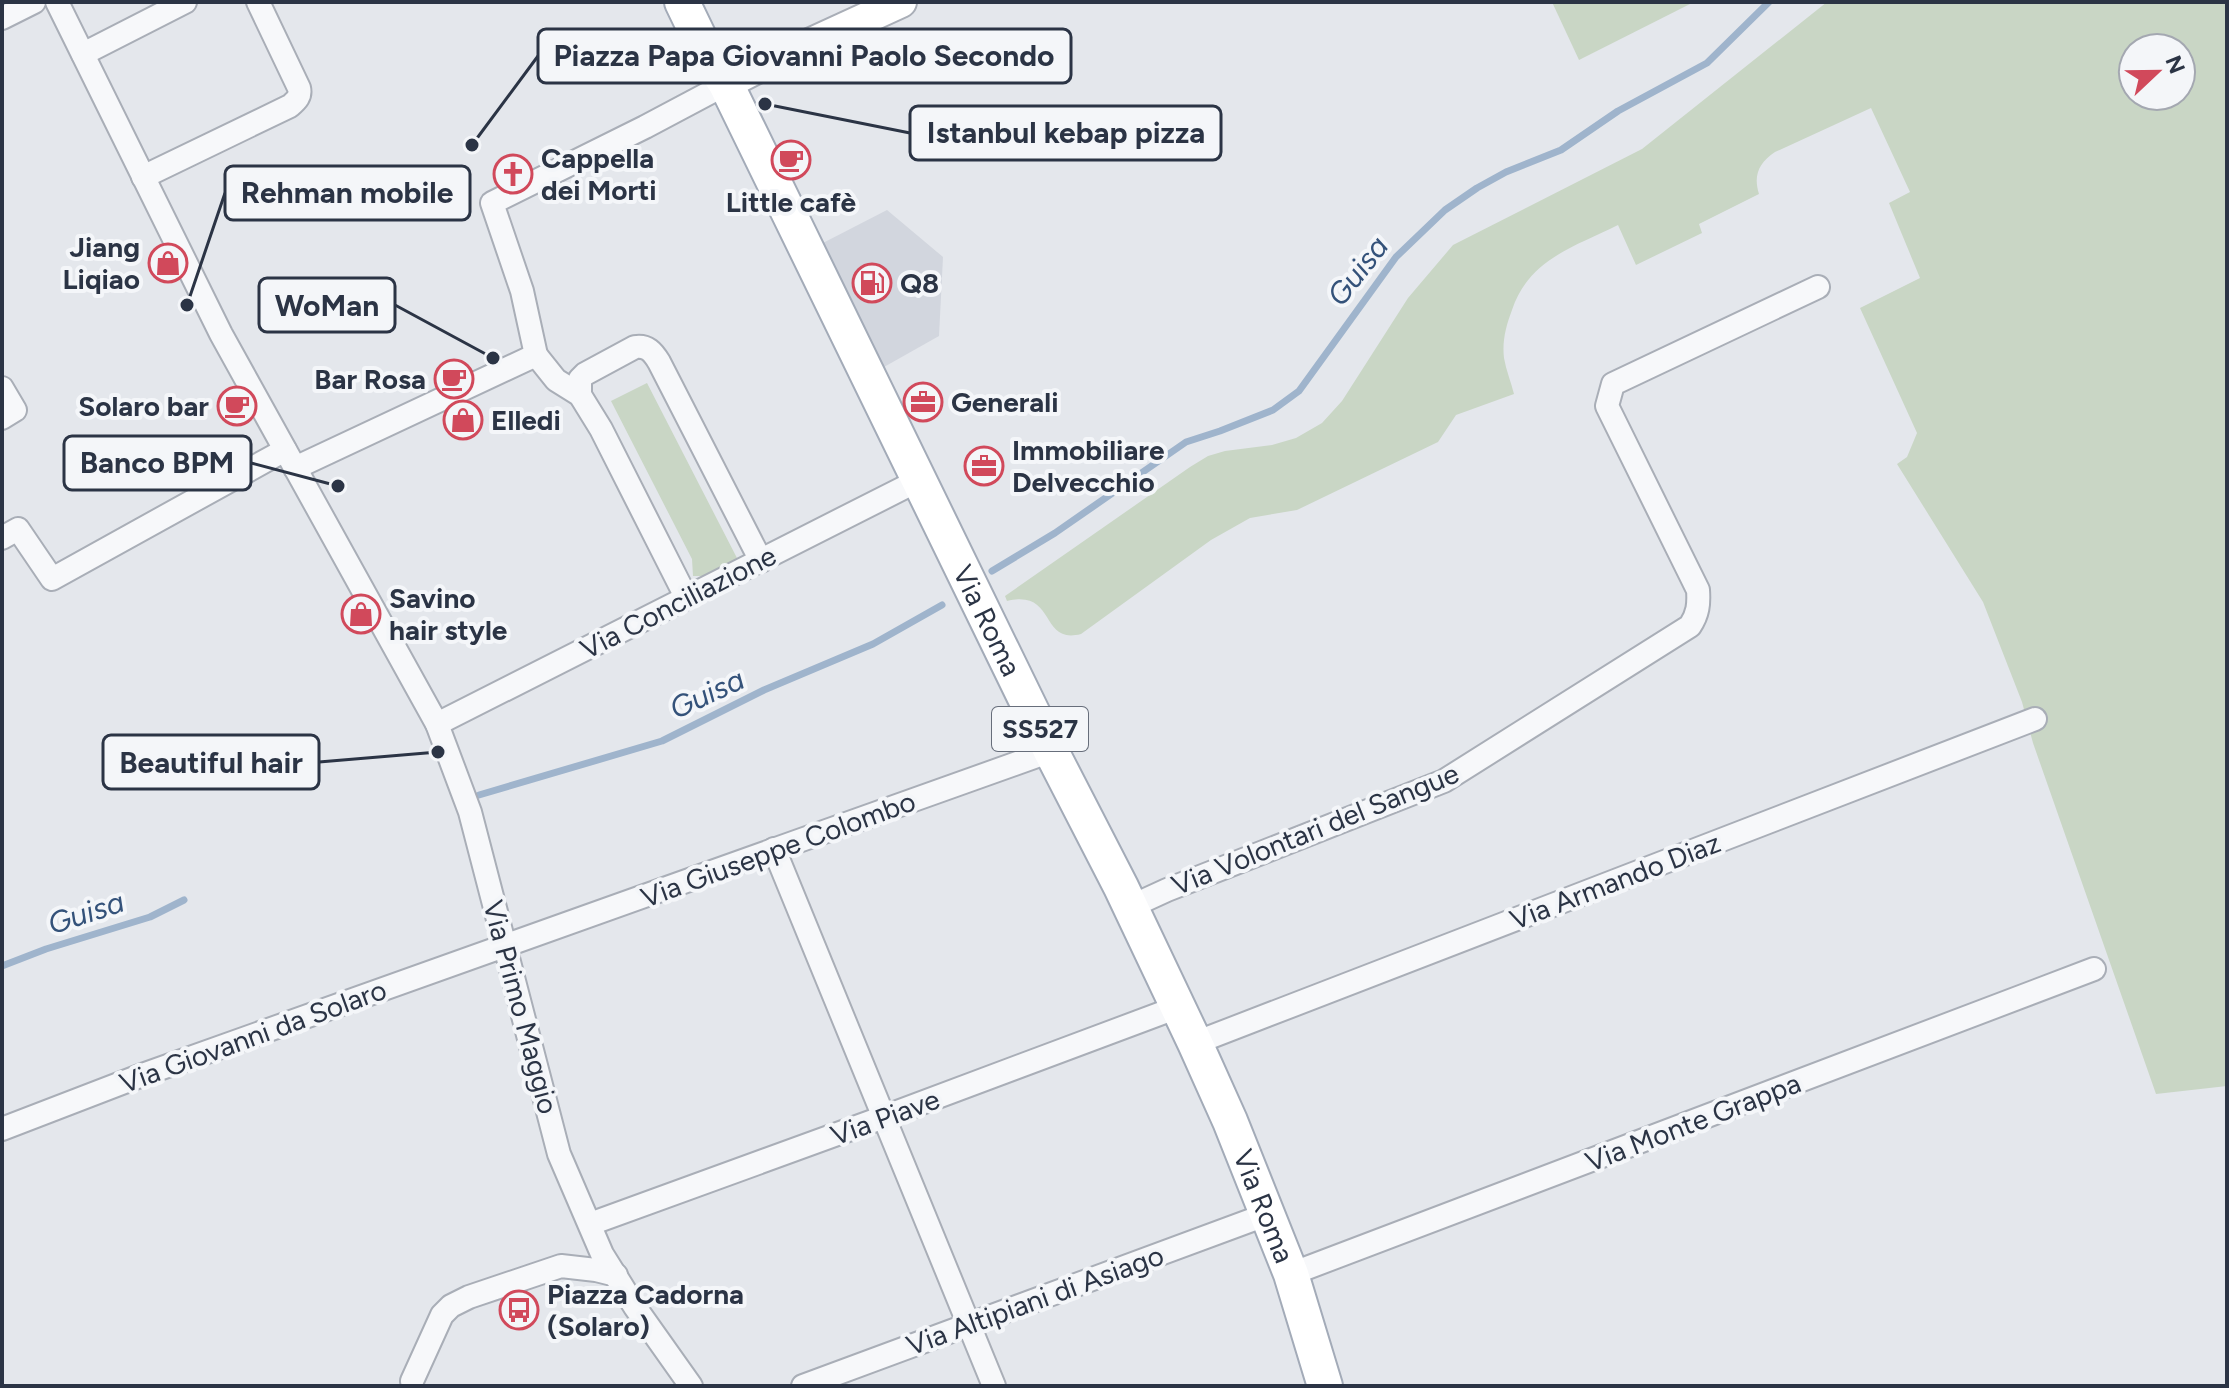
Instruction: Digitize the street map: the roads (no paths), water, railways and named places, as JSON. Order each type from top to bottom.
[{"type":"main road","name":"SS527","points":[[682,2],[709,58],[726,84]]},
{"type":"main road","name":"Via Roma","points":[[726,84],[1195,1043],[1291,1274],[1325,1386]]},
{"type":"street","points":[[2,18],[34,2]]},
{"type":"street","name":"Via Primo Maggio","points":[[57,2],[199,291],[437,724],[470,812],[559,1154],[602,1254],[691,1386]]},
{"type":"street","points":[[83,54],[185,2]]},
{"type":"street","points":[[143,177],[297,100],[299,88],[258,2]]},
{"type":"street","points":[[686,597],[601,429],[580,395],[556,380],[536,355],[522,291],[492,203],[757,68],[901,2]]},
{"type":"street","name":"Via Volontari del Sangue","points":[[1130,907],[1444,781],[1690,626],[1699,604],[1698,590],[1607,406],[1613,384],[1818,287]]},
{"type":"street","points":[[580,395],[580,379],[585,374],[635,347],[649,349],[659,362],[761,561]]},
{"type":"street","points":[[2,538],[18,529],[52,579],[290,459],[536,355]]},
{"type":"street","points":[[2,388],[15,410],[2,418]]},
{"type":"street","name":"Via Conciliazione","points":[[437,724],[919,480]]},
{"type":"street","name":"Via Armando Diaz","points":[[1195,1043],[2035,719]]},
{"type":"street","name":"Via Giuseppe Colombo","points":[[505,947],[1051,751]]},
{"type":"street","points":[[774,849],[994,1386]]},
{"type":"street","name":"Via Giovanni da Solaro","points":[[2,1129],[145,1074],[505,947]]},
{"type":"street","name":"Via Monte Grappa","points":[[1291,1274],[2094,969]]},
{"type":"street","name":"Via Piave","points":[[561,1266],[578,1257],[594,1232],[884,1117],[1178,1007]]},
{"type":"street","name":"Via Altipiani di Asiago","points":[[803,1386],[1268,1214]]},
{"type":"street","points":[[409,1384],[435,1327],[451,1306],[561,1266],[616,1275]]},
{"type":"waterway","name":"Guisa","points":[[992,571],[1055,533],[1186,442],[1273,410],[1299,391],[1396,257],[1445,210],[1506,172],[1561,150],[1618,111],[1707,63],[1769,2]]},
{"type":"waterway","name":"Guisa","points":[[479,795],[662,741],[764,690],[873,644],[942,605]]},
{"type":"waterway","name":"Guisa","points":[[2,966],[150,917],[184,900]]},
{"type":"place","name":"Istanbul kebap pizza","points":[[765,104]]},
{"type":"place","name":"Piazza Papa Giovanni Paolo Secondo","points":[[472,145]]},
{"type":"place","name":"Little cafè","points":[[791,160]]},
{"type":"place","name":"Cappella dei Morti","points":[[513,174]]},
{"type":"place","name":"Jiang Liqiao","points":[[168,263]]},
{"type":"place","name":"Q8","points":[[872,283]]},
{"type":"place","name":"Rehman mobile","points":[[187,305]]},
{"type":"place","name":"WoMan","points":[[493,358]]},
{"type":"place","name":"Bar Rosa","points":[[454,379]]},
{"type":"place","name":"Generali","points":[[923,402]]},
{"type":"place","name":"Solaro bar","points":[[237,406]]},
{"type":"place","name":"Elledi","points":[[463,420]]},
{"type":"place","name":"Immobiliare Delvecchio","points":[[984,466]]},
{"type":"place","name":"Banco BPM","points":[[338,486]]},
{"type":"place","name":"Savino hair style","points":[[361,614]]},
{"type":"place","name":"Beautiful hair","points":[[438,752]]},
{"type":"place","name":"Piazza Cadorna (Solaro)","points":[[519,1310]]}]
